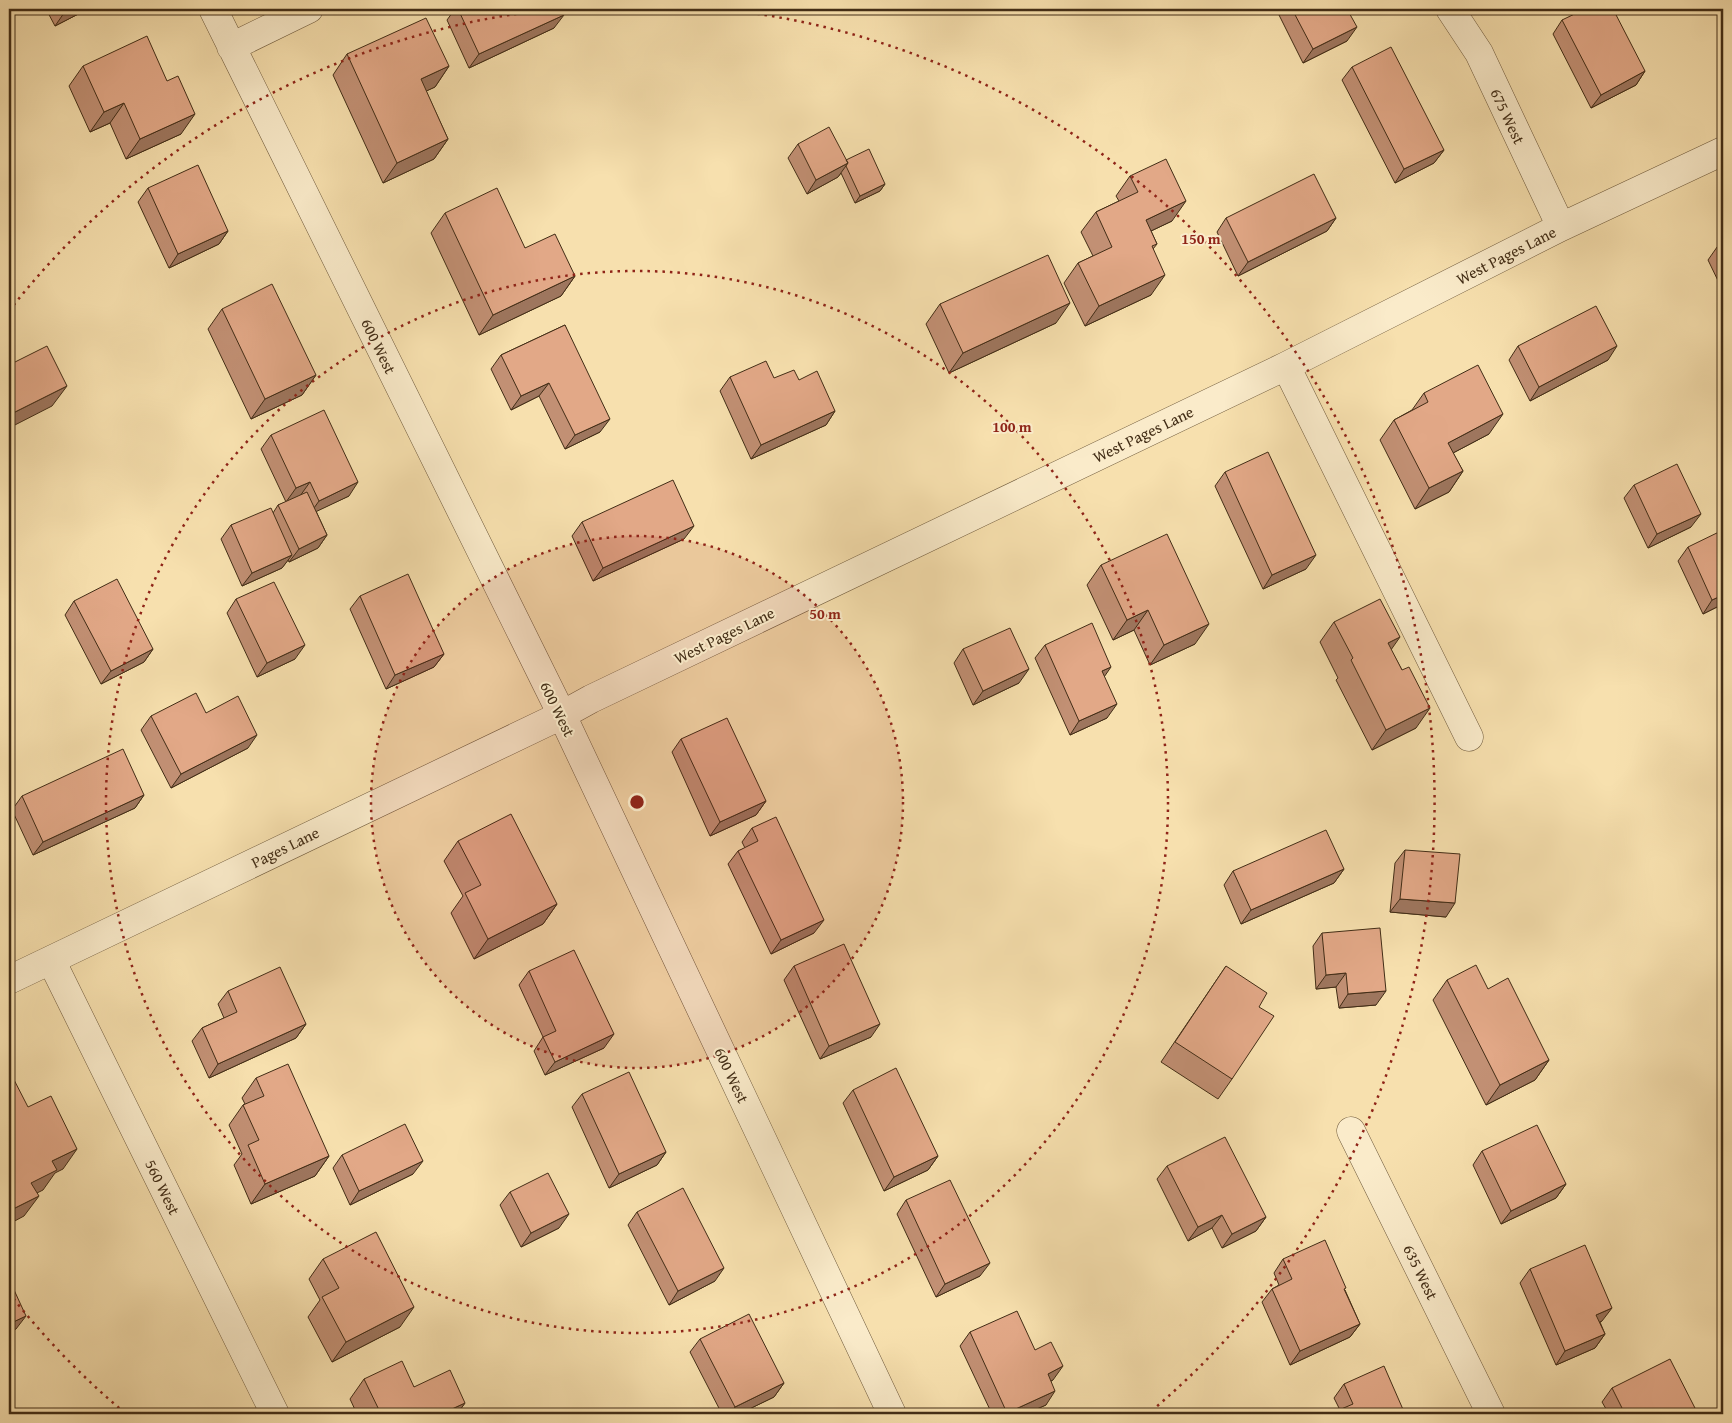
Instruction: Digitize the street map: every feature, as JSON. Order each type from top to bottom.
[{"type":"street","name":"600 West","points":[[213,9],[562,715],[892,1414]]},
{"type":"street","points":[[231,47],[309,9]]},
{"type":"street","name":"675 West","points":[[1450,9],[1479,53],[1560,227]]},
{"type":"street","name":"West Pages Lane","points":[[562,715],[591,699],[1286,366],[1560,227],[1723,151]]},
{"type":"street","points":[[1286,366],[1469,737]]},
{"type":"street","name":"Pages Lane","points":[[9,980],[562,715]]},
{"type":"street","name":"560 West","points":[[51,960],[275,1414]]},
{"type":"street","name":"635 West","points":[[1351,1130],[1491,1414]]},
{"type":"building","points":[[62,9],[72,9],[64,13]]},
{"type":"building","points":[[458,9],[561,9],[564,15],[479,54]]},
{"type":"building","points":[[1292,9],[1347,9],[1357,27],[1313,49]]},
{"type":"building","points":[[1585,9],[1613,9],[1645,71],[1601,95],[1562,20]]},
{"type":"building","points":[[426,18],[449,66],[421,79],[448,139],[397,163],[347,54]]},
{"type":"building","points":[[147,36],[167,81],[178,76],[195,114],[140,139],[124,103],[104,112],[83,66]]},
{"type":"building","points":[[1391,47],[1444,150],[1404,169],[1352,67]]},
{"type":"building","points":[[829,127],[848,163],[816,180],[798,144]]},
{"type":"building","points":[[869,149],[885,184],[860,196],[846,166],[848,163],[846,160]]},
{"type":"building","points":[[1166,159],[1186,201],[1146,220],[1157,244],[1152,246],[1165,275],[1099,306],[1078,263],[1112,247],[1096,212],[1138,192],[1130,176]]},
{"type":"building","points":[[198,165],[228,231],[178,254],[148,188]]},
{"type":"building","points":[[1314,174],[1336,218],[1248,262],[1226,218]]},
{"type":"building","points":[[497,188],[525,248],[555,234],[575,276],[493,315],[445,213]]},
{"type":"building","points":[[1048,255],[1070,303],[963,353],[940,304]]},
{"type":"building","points":[[272,284],[316,375],[265,399],[222,309]]},
{"type":"building","points":[[1596,306],[1617,346],[1539,387],[1518,346]]},
{"type":"building","points":[[565,325],[610,419],[575,435],[549,383],[521,396],[501,355]]},
{"type":"building","points":[[47,346],[67,386],[9,415],[9,365]]},
{"type":"building","points":[[766,361],[774,378],[794,370],[799,380],[817,371],[835,411],[761,445],[730,377]]},
{"type":"building","points":[[1478,365],[1503,414],[1448,443],[1463,471],[1429,488],[1394,420],[1428,402],[1424,393]]},
{"type":"building","points":[[324,410],[358,482],[319,501],[310,482],[296,488],[271,435]]},
{"type":"building","points":[[1268,452],[1316,555],[1272,575],[1225,472]]},
{"type":"building","points":[[1677,464],[1701,514],[1657,534],[1634,485]]},
{"type":"building","points":[[673,480],[694,526],[603,568],[582,522]]},
{"type":"building","points":[[307,492],[327,535],[299,549],[278,505]]},
{"type":"building","points":[[271,508],[292,555],[252,573],[231,525]]},
{"type":"building","points":[[1723,530],[1723,595],[1712,600],[1688,547]]},
{"type":"building","points":[[1167,534],[1209,624],[1164,645],[1148,610],[1127,620],[1101,565]]},
{"type":"building","points":[[408,574],[444,654],[395,675],[360,596]]},
{"type":"building","points":[[117,579],[153,649],[111,671],[74,601]]},
{"type":"building","points":[[274,582],[305,645],[267,663],[236,599]]},
{"type":"building","points":[[1380,599],[1400,637],[1388,643],[1402,670],[1409,667],[1430,708],[1386,730],[1351,660],[1353,658],[1334,622]]},
{"type":"building","points":[[1092,623],[1111,667],[1102,671],[1117,704],[1079,721],[1045,645]]},
{"type":"building","points":[[1010,628],[1029,669],[983,691],[963,649]]},
{"type":"building","points":[[196,693],[206,713],[238,696],[257,735],[181,774],[151,716]]},
{"type":"building","points":[[727,718],[766,801],[720,822],[681,739]]},
{"type":"building","points":[[123,749],[144,795],[43,842],[22,796]]},
{"type":"building","points":[[511,814],[557,904],[488,939],[465,893],[481,885],[458,841]]},
{"type":"building","points":[[776,817],[824,920],[781,940],[738,851],[758,841],[752,828]]},
{"type":"building","points":[[1326,830],[1344,869],[1251,910],[1233,871]]},
{"type":"building","points":[[1405,850],[1460,854],[1455,903],[1400,899]]},
{"type":"building","points":[[1380,928],[1386,991],[1348,994],[1346,973],[1326,975],[1322,933]]},
{"type":"building","points":[[844,944],[880,1024],[829,1046],[794,966]]},
{"type":"building","points":[[574,950],[614,1034],[555,1062],[543,1037],[556,1031],[529,971]]},
{"type":"building","points":[[1476,965],[1488,989],[1508,978],[1549,1060],[1500,1085],[1447,980]]},
{"type":"building","points":[[1226,966],[1267,993],[1259,1007],[1274,1016],[1232,1079],[1175,1042]]},
{"type":"building","points":[[280,967],[306,1024],[218,1064],[202,1028],[237,1012],[228,991]]},
{"type":"building","points":[[288,1064],[329,1156],[265,1184],[248,1145],[259,1140],[243,1105],[264,1096],[256,1078]]},
{"type":"building","points":[[896,1068],[938,1156],[894,1177],[853,1090]]},
{"type":"building","points":[[9,1072],[28,1107],[51,1096],[77,1149],[52,1161],[57,1170],[31,1183],[39,1196],[9,1211]]},
{"type":"building","points":[[629,1072],[666,1152],[619,1174],[582,1094]]},
{"type":"building","points":[[405,1124],[423,1161],[359,1191],[342,1155]]},
{"type":"building","points":[[1537,1125],[1566,1184],[1511,1211],[1482,1151]]},
{"type":"building","points":[[1225,1137],[1266,1217],[1232,1234],[1222,1215],[1198,1227],[1167,1166]]},
{"type":"building","points":[[548,1173],[569,1214],[531,1233],[510,1192]]},
{"type":"building","points":[[950,1180],[990,1263],[945,1284],[906,1200]]},
{"type":"building","points":[[683,1188],[724,1268],[678,1291],[637,1212]]},
{"type":"building","points":[[376,1232],[414,1307],[346,1342],[322,1297],[339,1288],[323,1259]]},
{"type":"building","points":[[1325,1240],[1360,1324],[1300,1351],[1272,1289],[1292,1279],[1283,1259]]},
{"type":"building","points":[[1585,1245],[1612,1308],[1596,1315],[1605,1334],[1565,1351],[1530,1269]]},
{"type":"building","points":[[9,1279],[26,1316],[9,1324]]},
{"type":"building","points":[[1017,1311],[1035,1350],[1051,1342],[1063,1366],[1048,1374],[1055,1391],[1007,1413],[970,1332]]},
{"type":"building","points":[[749,1314],[784,1383],[735,1407],[700,1339]]},
{"type":"building","points":[[1670,1359],[1697,1412],[1692,1414],[1625,1414],[1612,1388]]},
{"type":"building","points":[[402,1361],[414,1387],[450,1370],[465,1403],[441,1414],[381,1414],[364,1379]]},
{"type":"building","points":[[1384,1366],[1405,1414],[1332,1414],[1353,1404],[1344,1384]]}]
